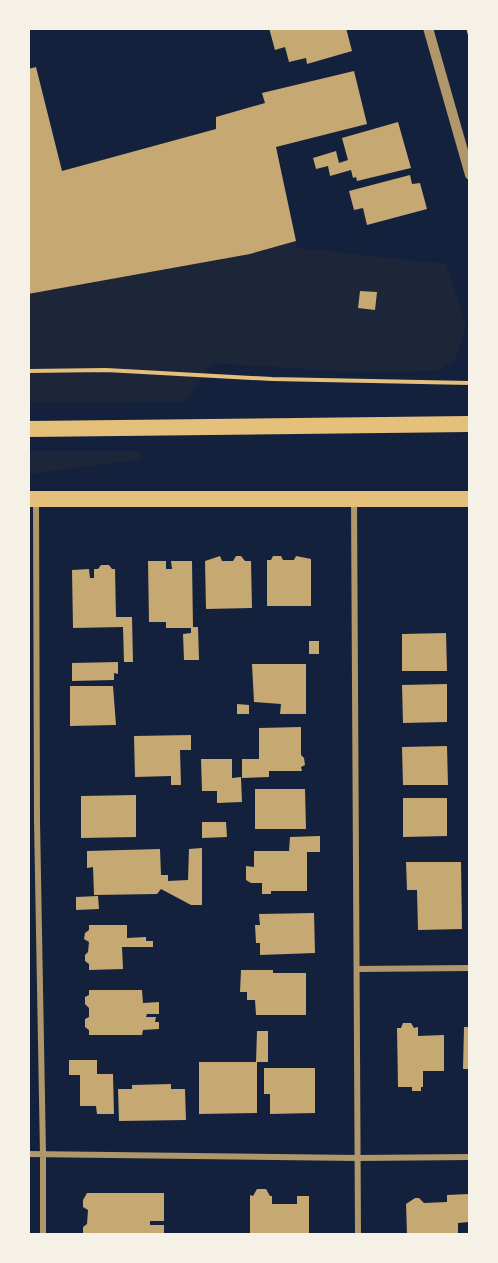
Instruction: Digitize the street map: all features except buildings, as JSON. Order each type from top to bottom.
[{"type":"highway","points":[[28,429],[470,424]]},
{"type":"highway","points":[[32,499],[470,499]]},
{"type":"street","points":[[428,28],[470,175]]},
{"type":"street","points":[[32,499],[43,1234]]},
{"type":"street","points":[[354,499],[358,1234]]},
{"type":"street","points":[[28,820],[37,820]]},
{"type":"street","points":[[358,969],[470,968]]},
{"type":"street","points":[[28,1154],[470,1157]]},
{"type":"path","points":[[468,28],[470,35]]},
{"type":"path","points":[[28,371],[106,370],[272,379],[470,383]]},
{"type":"shaded area","points":[[296,241],[298,248],[446,264],[466,326],[455,361],[435,371],[346,372],[212,363],[185,402],[29,403],[29,294],[250,254]]},
{"type":"shaded area","points":[[29,451],[135,451],[144,456],[139,460],[29,474]]}]
